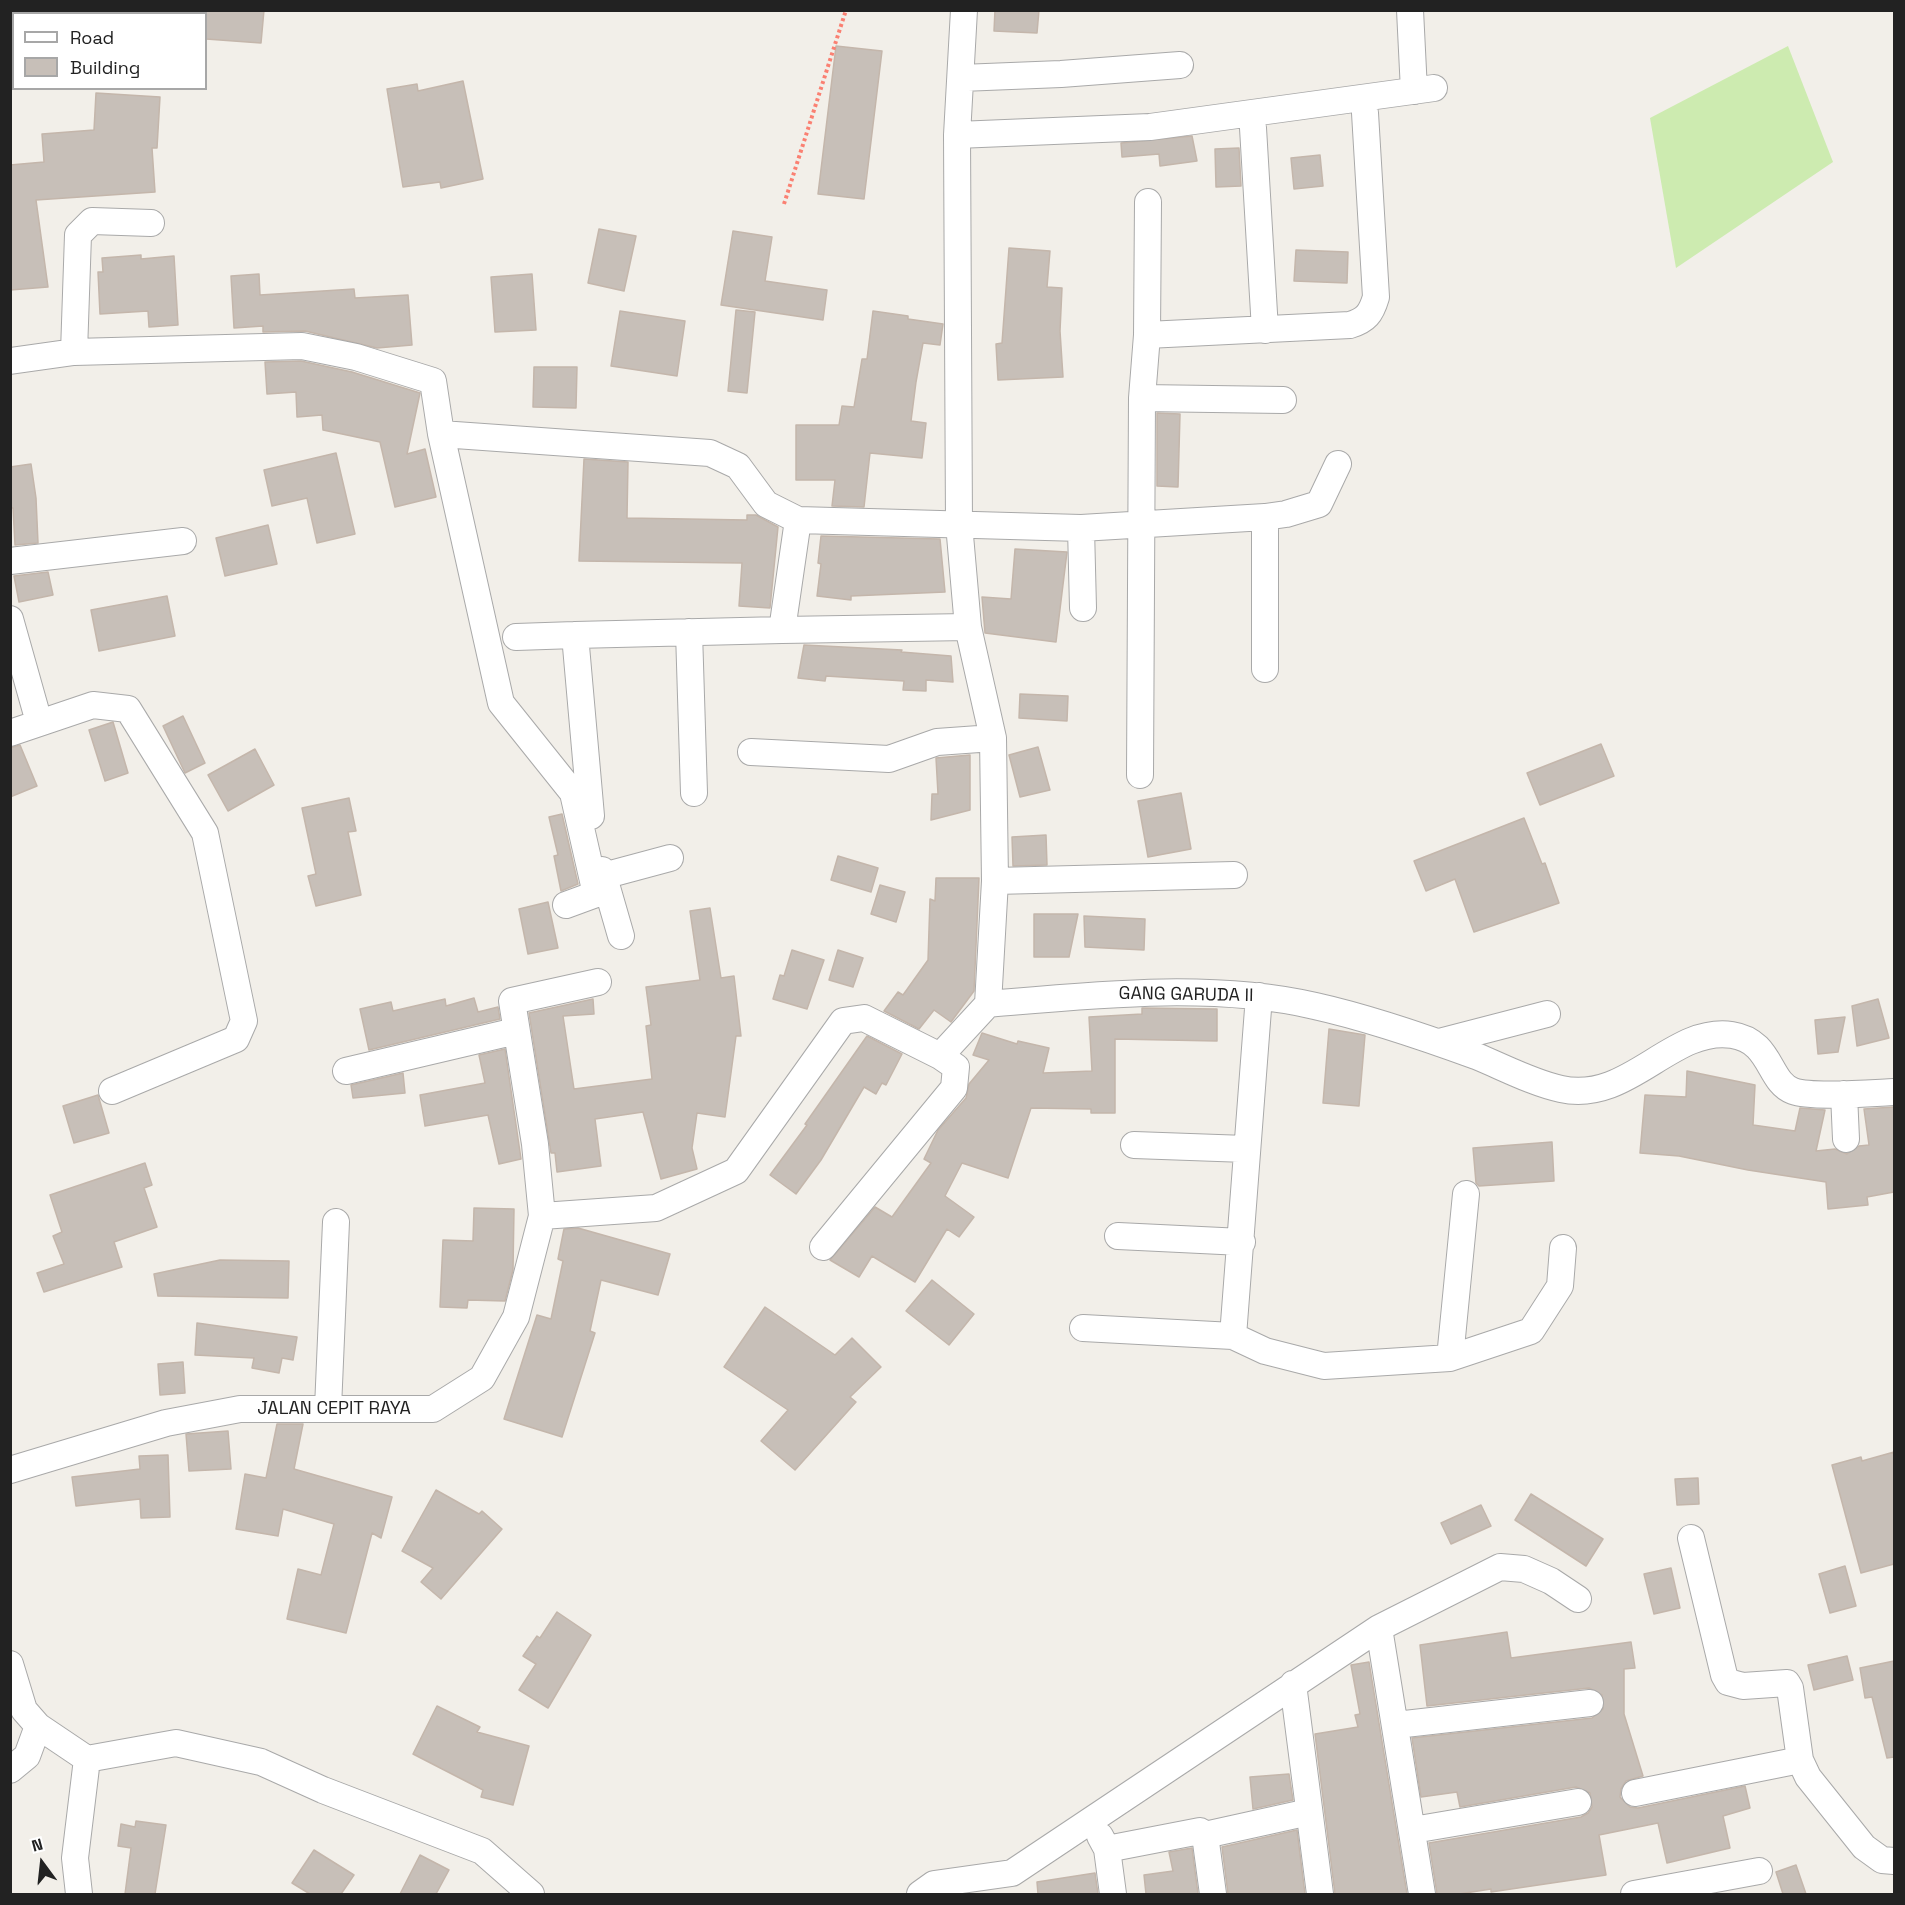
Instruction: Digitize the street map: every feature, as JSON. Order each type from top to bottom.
[{"type":"street","points":[[940,1056],[988,1004],[995,881],[993,738],[968,627],[959,524],[957,135],[964,10]]},
{"type":"street","points":[[957,135],[1150,127],[1424,90],[1410,10]]},
{"type":"street","points":[[961,78],[1061,74],[1180,65]]},
{"type":"street","points":[[1147,335],[1350,325],[1363,321],[1371,312],[1376,297],[1365,113]]},
{"type":"street","points":[[1253,128],[1265,330]]},
{"type":"street","points":[[1140,775],[1142,398],[1147,335],[1148,202]]},
{"type":"street","points":[[74,352],[78,235],[92,221],[151,223]]},
{"type":"street","points":[[10,361],[74,352],[302,346],[356,357],[433,381],[441,434],[501,703],[573,793],[596,894],[566,905]]},
{"type":"street","points":[[1142,398],[1283,400]]},
{"type":"street","points":[[441,434],[710,453],[738,466],[766,504],[798,520],[1081,528],[1265,517],[1287,514],[1319,504],[1338,464]]},
{"type":"street","points":[[1265,517],[1265,669]]},
{"type":"street","points":[[782,630],[798,520]]},
{"type":"street","points":[[1081,528],[1083,608]]},
{"type":"street","points":[[10,561],[183,541]]},
{"type":"street","points":[[10,619],[39,722]]},
{"type":"street","points":[[516,637],[968,627]]},
{"type":"street","points":[[689,632],[694,794]]},
{"type":"street","points":[[575,634],[588,806],[603,876],[621,936]]},
{"type":"street","points":[[10,733],[93,705],[128,709],[205,833],[244,1021],[236,1039],[112,1091]]},
{"type":"street","points":[[751,752],[889,759],[937,742],[993,738]]},
{"type":"street","points":[[603,876],[670,858]]},
{"type":"street","points":[[995,881],[1234,875]]},
{"type":"street","name":"JALAN CEPIT RAYA","points":[[10,1470],[72,1449],[176,1421],[240,1409],[433,1409],[482,1378],[516,1317],[542,1216],[535,1144],[512,1004],[515,999],[598,982]]},
{"type":"street","name":"GANG GARUDA II","points":[[988,1004],[1117,993],[1259,996],[1314,1005],[1439,1042],[1562,1089],[1596,1089],[1628,1079],[1669,1052],[1698,1038],[1732,1035],[1758,1046],[1785,1086],[1793,1091],[1844,1094],[1894,1092]]},
{"type":"street","points":[[1233,1336],[1242,1242],[1246,1149],[1259,996]]},
{"type":"street","points":[[1439,1042],[1547,1014]]},
{"type":"street","points":[[542,1216],[656,1208],[736,1171],[843,1021],[864,1018],[940,1056],[956,1067],[954,1088],[823,1247]]},
{"type":"street","points":[[346,1071],[516,1031]]},
{"type":"street","points":[[1844,1094],[1846,1139]]},
{"type":"street","points":[[1134,1145],[1246,1149]]},
{"type":"street","points":[[1450,1358],[1466,1194]]},
{"type":"street","points":[[328,1408],[336,1222]]},
{"type":"street","points":[[1118,1236],[1242,1242]]},
{"type":"street","points":[[1083,1328],[1233,1336],[1265,1351],[1324,1366],[1450,1358],[1531,1331],[1560,1286],[1563,1248]]},
{"type":"street","points":[[1691,1538],[1724,1675],[1734,1686],[1787,1683],[1790,1688],[1800,1760],[1808,1777],[1864,1847],[1882,1860],[1894,1862]]},
{"type":"street","points":[[920,1894],[934,1884],[1013,1884],[1090,1821],[1379,1628],[1500,1567],[1524,1569],[1551,1581],[1578,1599]]},
{"type":"street","points":[[1379,1628],[1422,1894]]},
{"type":"street","points":[[10,1664],[24,1710],[38,1726],[87,1759],[176,1743],[261,1762],[323,1790],[482,1851],[531,1894]]},
{"type":"street","points":[[1293,1684],[1320,1894]]},
{"type":"street","points":[[1396,1725],[1590,1702]]},
{"type":"street","points":[[10,1770],[27,1756],[38,1726]]},
{"type":"street","points":[[79,1894],[75,1858],[87,1759]]},
{"type":"street","points":[[1635,1793],[1800,1760]]},
{"type":"street","points":[[1413,1830],[1578,1802]]},
{"type":"street","points":[[1107,1849],[1197,1831],[1204,1835],[1310,1812]]},
{"type":"street","points":[[1090,1821],[1107,1849],[1113,1894]]},
{"type":"street","points":[[1204,1835],[1213,1894]]},
{"type":"street","points":[[1634,1894],[1759,1871]]},
{"type":"path","points":[[784,204],[846,10]]},
{"type":"green space","points":[[1788,46],[1833,162],[1676,268],[1650,118]]},
{"type":"building","points":[[206,10],[264,10],[261,43],[207,39]]},
{"type":"building","points":[[995,10],[1039,10],[1037,33],[994,31]]},
{"type":"building","points":[[836,46],[882,51],[864,199],[818,194]]},
{"type":"building","points":[[463,81],[483,179],[441,188],[440,182],[403,187],[387,89],[417,84],[418,91]]},
{"type":"building","points":[[96,93],[160,97],[157,148],[152,148],[155,192],[36,200],[48,287],[10,290],[10,165],[44,162],[42,134],[94,130]]},
{"type":"building","points":[[1192,136],[1197,161],[1160,166],[1159,154],[1122,157],[1121,143]]},
{"type":"building","points":[[1239,148],[1241,186],[1216,187],[1215,149]]},
{"type":"building","points":[[1320,155],[1323,186],[1294,189],[1291,158]]},
{"type":"building","points":[[599,229],[636,236],[624,291],[588,283]]},
{"type":"building","points":[[733,231],[772,237],[765,281],[827,290],[823,320],[721,305]]},
{"type":"building","points":[[1009,248],[1050,251],[1047,287],[1062,288],[1060,331],[1063,377],[998,380],[996,344],[1002,343]]},
{"type":"building","points":[[1296,250],[1348,252],[1347,283],[1294,281]]},
{"type":"building","points":[[141,255],[141,259],[174,256],[178,325],[149,327],[148,311],[100,314],[98,272],[103,272],[102,258]]},
{"type":"building","points":[[259,274],[260,295],[354,289],[355,298],[408,295],[412,345],[377,348],[305,331],[263,332],[263,326],[234,328],[231,276]]},
{"type":"building","points":[[532,274],[536,330],[495,332],[491,277]]},
{"type":"building","points":[[736,310],[755,312],[747,393],[728,391]]},
{"type":"building","points":[[620,311],[685,321],[677,376],[611,366]]},
{"type":"building","points":[[873,311],[943,324],[940,345],[923,343],[916,382],[911,421],[926,423],[922,458],[870,453],[864,507],[832,506],[835,480],[796,480],[796,425],[839,425],[842,406],[854,407],[862,359],[867,359]]},
{"type":"building","points":[[301,361],[352,372],[420,393],[407,454],[425,449],[436,497],[395,507],[380,442],[323,430],[322,415],[297,417],[296,392],[267,394],[265,362]]},
{"type":"building","points":[[534,367],[577,367],[576,408],[533,407]]},
{"type":"building","points":[[1157,413],[1180,414],[1178,487],[1157,486]]},
{"type":"building","points":[[336,453],[355,534],[317,543],[307,498],[272,506],[264,470]]},
{"type":"building","points":[[584,459],[628,462],[627,518],[747,520],[747,515],[756,515],[778,527],[770,608],[739,606],[742,563],[579,561]]},
{"type":"building","points":[[31,464],[36,498],[38,543],[15,545],[13,508],[10,508],[10,467]]},
{"type":"building","points":[[268,525],[277,564],[225,576],[216,538]]},
{"type":"building","points":[[821,536],[940,539],[945,592],[851,596],[851,600],[817,596],[821,564],[818,563]]},
{"type":"building","points":[[1015,549],[1067,552],[1056,642],[985,633],[982,597],[1011,599]]},
{"type":"building","points":[[48,572],[53,595],[19,602],[14,576]]},
{"type":"building","points":[[167,596],[175,636],[99,651],[91,610]]},
{"type":"building","points":[[804,645],[902,650],[901,652],[951,656],[953,682],[926,680],[926,691],[903,690],[904,681],[826,676],[825,681],[798,678]]},
{"type":"building","points":[[1020,694],[1068,696],[1067,721],[1019,718]]},
{"type":"building","points":[[183,716],[205,763],[185,773],[163,726]]},
{"type":"building","points":[[113,722],[128,773],[105,781],[89,730]]},
{"type":"building","points":[[1601,744],[1614,776],[1540,805],[1527,773]]},
{"type":"building","points":[[20,745],[37,786],[10,797],[10,748]]},
{"type":"building","points":[[1038,747],[1050,790],[1020,797],[1009,755]]},
{"type":"building","points":[[255,749],[274,785],[228,811],[208,775]]},
{"type":"building","points":[[970,755],[970,810],[931,820],[932,794],[938,794],[936,758]]},
{"type":"building","points":[[1181,793],[1191,849],[1148,857],[1138,801]]},
{"type":"building","points":[[349,798],[356,831],[348,832],[361,895],[316,906],[308,876],[316,874],[302,808]]},
{"type":"building","points":[[562,814],[578,884],[561,891],[554,856],[558,855],[549,817]]},
{"type":"building","points":[[1524,818],[1542,864],[1545,863],[1559,903],[1474,932],[1455,879],[1426,891],[1414,861]]},
{"type":"building","points":[[1046,835],[1047,865],[1013,866],[1012,837]]},
{"type":"building","points":[[838,856],[878,868],[871,892],[831,880]]},
{"type":"building","points":[[936,878],[979,878],[974,991],[951,1022],[934,1010],[919,1029],[884,1011],[898,992],[903,995],[928,960],[930,899],[935,901]]},
{"type":"building","points":[[880,885],[905,892],[896,922],[871,914]]},
{"type":"building","points":[[548,902],[558,948],[528,954],[519,909]]},
{"type":"building","points":[[710,908],[721,978],[734,976],[741,1036],[736,1036],[725,1117],[697,1113],[692,1148],[697,1169],[661,1179],[643,1112],[595,1119],[601,1166],[557,1172],[555,1153],[551,1153],[529,1013],[593,999],[594,1014],[563,1016],[574,1089],[652,1079],[646,1026],[651,1025],[646,987],[700,980],[690,911]]},
{"type":"building","points":[[1034,914],[1078,914],[1069,957],[1034,957]]},
{"type":"building","points":[[1084,916],[1145,919],[1144,950],[1085,947]]},
{"type":"building","points":[[792,950],[824,960],[807,1009],[773,999],[780,975],[784,976]]},
{"type":"building","points":[[838,950],[863,958],[853,987],[829,980]]},
{"type":"building","points":[[474,998],[478,1012],[498,1007],[500,1019],[369,1050],[360,1009],[391,1002],[393,1011],[445,999],[446,1006]]},
{"type":"building","points":[[1878,999],[1889,1038],[1857,1046],[1852,1006]]},
{"type":"building","points":[[1142,1008],[1217,1009],[1217,1041],[1115,1039],[1115,1113],[1091,1113],[1091,1109],[1031,1108],[1008,1178],[962,1163],[945,1196],[974,1217],[959,1237],[947,1229],[915,1282],[872,1256],[859,1277],[830,1260],[875,1207],[892,1217],[931,1163],[924,1159],[938,1130],[966,1098],[969,1084],[989,1060],[973,1055],[982,1033],[1017,1044],[1018,1041],[1049,1048],[1043,1073],[1092,1071],[1089,1017],[1142,1014]]},
{"type":"building","points":[[1845,1017],[1838,1052],[1818,1054],[1815,1020]]},
{"type":"building","points":[[1329,1029],[1365,1035],[1359,1106],[1323,1103]]},
{"type":"building","points":[[867,1036],[902,1054],[886,1085],[882,1083],[876,1094],[864,1087],[821,1160],[796,1194],[770,1175]]},
{"type":"building","points":[[505,1049],[521,1159],[499,1164],[488,1115],[425,1126],[420,1095],[485,1083],[479,1055]]},
{"type":"building","points":[[1687,1071],[1755,1085],[1753,1125],[1795,1131],[1800,1108],[1825,1110],[1816,1151],[1835,1149],[1847,1154],[1859,1146],[1869,1145],[1864,1109],[1894,1107],[1894,1192],[1867,1197],[1868,1205],[1828,1209],[1826,1182],[1679,1156],[1640,1153],[1645,1095],[1686,1097]]},
{"type":"building","points":[[403,1073],[405,1093],[353,1098],[351,1085]]},
{"type":"building","points":[[98,1095],[109,1133],[74,1143],[63,1106]]},
{"type":"building","points":[[1552,1142],[1554,1181],[1479,1186],[1476,1183],[1473,1148]]},
{"type":"building","points":[[145,1163],[152,1185],[144,1188],[157,1227],[114,1242],[122,1267],[44,1292],[37,1273],[64,1264],[53,1236],[62,1232],[50,1195]]},
{"type":"building","points":[[474,1208],[514,1209],[513,1270],[505,1301],[468,1300],[467,1308],[440,1307],[443,1240],[473,1241]]},
{"type":"building","points":[[578,1228],[670,1254],[658,1295],[601,1280],[590,1331],[595,1333],[562,1437],[504,1419],[537,1315],[551,1319],[563,1261],[558,1259],[564,1229]]},
{"type":"building","points":[[220,1260],[289,1261],[288,1298],[158,1296],[154,1274]]},
{"type":"building","points":[[932,1280],[974,1314],[949,1345],[906,1311]]},
{"type":"building","points":[[765,1307],[835,1355],[852,1338],[881,1367],[850,1397],[856,1402],[795,1470],[761,1441],[788,1410],[724,1367]]},
{"type":"building","points":[[197,1323],[297,1337],[293,1360],[282,1358],[279,1373],[252,1368],[254,1358],[195,1355]]},
{"type":"building","points":[[183,1362],[185,1393],[160,1395],[158,1364]]},
{"type":"building","points":[[277,1424],[303,1424],[294,1469],[392,1497],[381,1538],[372,1533],[346,1633],[287,1619],[298,1569],[321,1575],[334,1524],[283,1509],[278,1536],[236,1529],[245,1474],[266,1478]]},
{"type":"building","points":[[228,1431],[231,1469],[189,1471],[186,1434]]},
{"type":"building","points":[[1894,1452],[1894,1564],[1861,1573],[1832,1465],[1861,1457],[1862,1461]]},
{"type":"building","points":[[168,1455],[170,1517],[141,1518],[140,1499],[76,1506],[72,1477],[140,1469],[139,1456]]},
{"type":"building","points":[[1698,1478],[1699,1504],[1677,1505],[1675,1479]]},
{"type":"building","points":[[436,1490],[479,1514],[482,1511],[502,1529],[441,1599],[421,1582],[433,1568],[402,1551]]},
{"type":"building","points":[[1531,1494],[1603,1539],[1586,1566],[1515,1520]]},
{"type":"building","points":[[1481,1505],[1491,1526],[1451,1544],[1441,1523]]},
{"type":"building","points":[[1845,1566],[1856,1606],[1830,1613],[1819,1574]]},
{"type":"building","points":[[1671,1568],[1680,1608],[1654,1614],[1644,1574]]},
{"type":"building","points":[[557,1612],[591,1635],[548,1708],[519,1690],[536,1664],[523,1656],[537,1636],[540,1638]]},
{"type":"building","points":[[1507,1632],[1511,1658],[1631,1642],[1635,1668],[1624,1669],[1624,1714],[1643,1776],[1626,1781],[1621,1789],[1620,1797],[1630,1807],[1638,1808],[1745,1786],[1750,1808],[1723,1816],[1730,1848],[1667,1863],[1658,1823],[1599,1835],[1606,1875],[1491,1892],[1491,1889],[1459,1894],[1437,1894],[1429,1843],[1581,1817],[1592,1807],[1590,1793],[1576,1787],[1460,1807],[1457,1792],[1421,1797],[1412,1738],[1592,1718],[1603,1709],[1602,1695],[1589,1688],[1427,1706],[1420,1645]]},
{"type":"building","points":[[1847,1656],[1853,1680],[1814,1690],[1808,1665]]},
{"type":"building","points":[[1894,1661],[1894,1757],[1887,1758],[1872,1697],[1865,1698],[1860,1668]]},
{"type":"building","points":[[1369,1662],[1407,1894],[1335,1894],[1315,1734],[1358,1727],[1355,1715],[1360,1714],[1351,1665]]},
{"type":"building","points":[[437,1706],[480,1727],[477,1732],[529,1746],[513,1805],[481,1797],[483,1790],[413,1754]]},
{"type":"building","points":[[1289,1774],[1293,1800],[1253,1809],[1250,1777]]},
{"type":"building","points":[[136,1821],[166,1825],[155,1894],[125,1894],[131,1848],[118,1846],[121,1824],[135,1827]]},
{"type":"building","points":[[1297,1830],[1305,1894],[1228,1894],[1222,1847]]},
{"type":"building","points":[[1192,1848],[1198,1894],[1146,1894],[1144,1875],[1173,1871],[1169,1852]]},
{"type":"building","points":[[314,1850],[354,1875],[341,1894],[310,1894],[292,1883]]},
{"type":"building","points":[[420,1855],[449,1870],[436,1894],[400,1894]]},
{"type":"building","points":[[1796,1865],[1806,1894],[1783,1894],[1776,1872]]},
{"type":"building","points":[[1095,1873],[1098,1894],[1038,1894],[1037,1882]]}]
